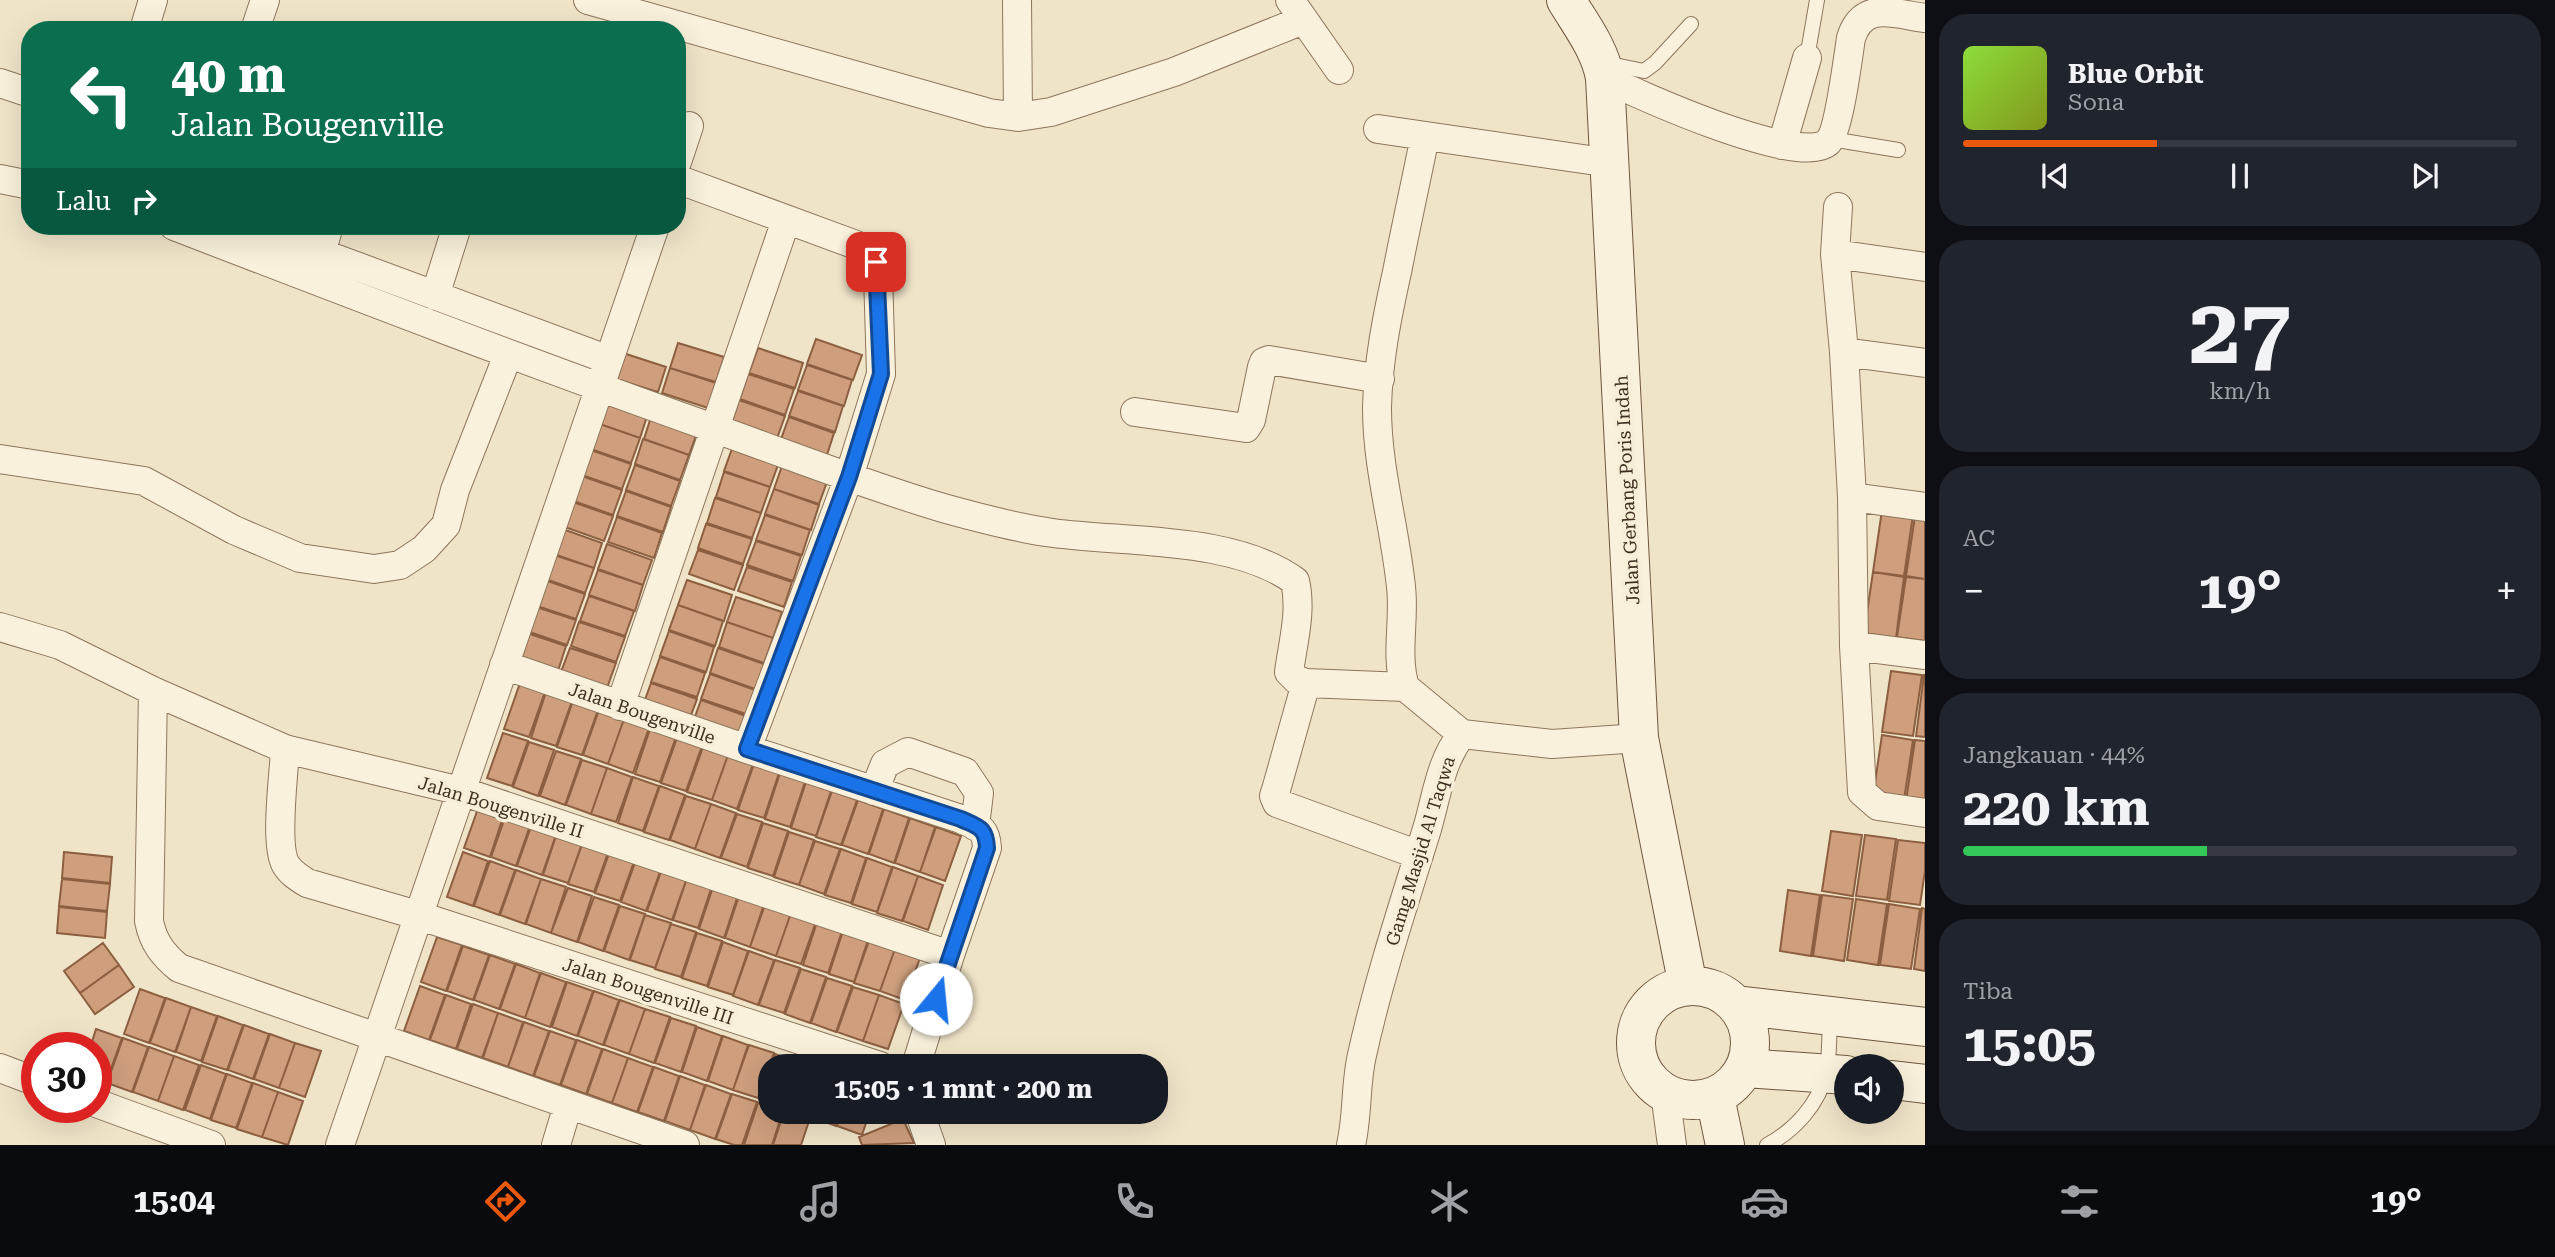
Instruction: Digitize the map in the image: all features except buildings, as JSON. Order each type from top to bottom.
[{"type":"street","points":[[147,21],[153,0]]},
{"type":"street","points":[[257,21],[265,0]]},
{"type":"street","points":[[588,0],[663,21]]},
{"type":"street","points":[[1017,0],[1018,117]]},
{"type":"street","name":"Jalan Gerbang Poris Indah","points":[[1566,0],[1604,70],[1639,738],[1688,986]]},
{"type":"street","points":[[686,28],[989,113],[1018,117],[1051,112],[1174,72],[1296,10],[1339,69]]},
{"type":"street","points":[[1858,13],[1861,17],[1878,12],[1925,18]]},
{"type":"street","points":[[1604,70],[1638,95],[1709,123],[1782,145],[1813,149],[1831,139],[1858,13]]},
{"type":"street","points":[[1782,145],[1807,58]]},
{"type":"street","points":[[0,83],[21,90]]},
{"type":"street","points":[[686,135],[689,126]]},
{"type":"street","points":[[1378,129],[1610,163]]},
{"type":"street","points":[[1405,687],[1400,663],[1402,596],[1397,547],[1389,520],[1378,434],[1382,344],[1425,136]]},
{"type":"street","points":[[0,179],[21,183]]},
{"type":"street","points":[[686,181],[856,245],[870,253],[876,262],[881,374],[849,477],[747,749]]},
{"type":"street","points":[[1838,207],[1835,254],[1844,352],[1852,497],[1854,646],[1862,792],[1878,806],[1925,813]]},
{"type":"street","points":[[620,706],[786,220]]},
{"type":"street","points":[[197,235],[508,355],[849,477],[989,520],[1051,533],[1209,549],[1261,562],[1280,570],[1295,581],[1299,597],[1289,672],[1297,680],[1405,687],[1462,734]]},
{"type":"street","points":[[266,235],[609,360]]},
{"type":"street","points":[[321,253],[326,235]]},
{"type":"street","points":[[435,296],[454,235]]},
{"type":"street","points":[[340,1145],[374,1038],[652,235]]},
{"type":"street","points":[[1835,254],[1925,267]]},
{"type":"street","points":[[1844,352],[1925,363]]},
{"type":"street","points":[[0,459],[144,481],[234,530],[300,558],[374,569],[400,565],[424,549],[446,525],[455,490],[508,355]]},
{"type":"street","points":[[1135,412],[1246,428],[1251,420],[1262,367],[1264,362],[1269,360],[1380,379]]},
{"type":"street","points":[[1852,497],[1925,507]]},
{"type":"street","name":"Jalan Bougenville II","points":[[0,627],[60,645],[153,691],[285,749],[461,791],[950,955]]},
{"type":"street","points":[[1854,646],[1925,655]]},
{"type":"street","name":"Jalan Bougenville","points":[[504,665],[975,826]]},
{"type":"street","points":[[1306,682],[1274,796],[1277,803],[1419,855]]},
{"type":"street","points":[[153,691],[149,921],[155,942],[166,958],[179,968],[685,1145]]},
{"type":"street","name":"Gamg Masjid Al Taqwa","points":[[1351,1145],[1357,1119],[1361,1057],[1383,971],[1446,757],[1462,734],[1552,744],[1639,738]]},
{"type":"street","name":"Jalan Bougenville III","points":[[285,749],[280,841],[285,863],[307,883],[417,915],[843,1054]]},
{"type":"street","points":[[874,791],[886,764],[908,752],[965,772],[979,793],[975,826],[987,836],[987,848],[920,1054]]},
{"type":"street","points":[[1688,986],[1719,992],[1736,1005],[1749,1031],[1751,1043],[1745,1068],[1733,1085],[1715,1097],[1689,1101],[1665,1093],[1643,1073],[1635,1045],[1636,1030],[1650,1005],[1661,995],[1688,986]]},
{"type":"street","points":[[1736,1005],[1925,1027]]},
{"type":"street","points":[[1745,1068],[1834,1074]]},
{"type":"street","points":[[0,1069],[21,1076]]},
{"type":"street","points":[[1904,1081],[1925,1084]]},
{"type":"street","points":[[1665,1093],[1672,1145]]},
{"type":"street","points":[[1715,1097],[1725,1145]]},
{"type":"street","points":[[556,1145],[568,1105]]},
{"type":"street","points":[[112,1109],[211,1145]]},
{"type":"street","points":[[924,1124],[931,1145]]},
{"type":"lane","points":[[1807,58],[1817,0]]},
{"type":"lane","points":[[1604,70],[1644,71],[1655,63],[1691,24]]},
{"type":"lane","points":[[1831,139],[1898,150]]},
{"type":"lane","points":[[1830,1016],[1834,1055]]},
{"type":"lane","points":[[1767,1145],[1786,1134],[1834,1077]]},
{"type":"route","points":[[876,262],[881,374],[849,477],[747,749],[961,819],[983,830],[987,836],[987,848],[936,999]]}]
